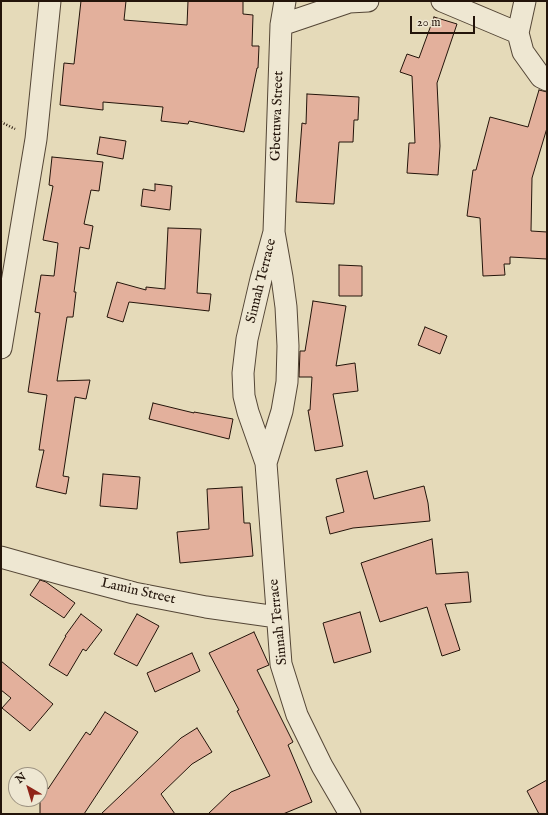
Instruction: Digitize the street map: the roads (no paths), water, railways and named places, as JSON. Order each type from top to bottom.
[{"type":"street","points":[[1,348],[36,138],[50,1]]},
{"type":"street","name":"Gbetuwa Street","points":[[274,232],[281,25],[285,1]]},
{"type":"street","points":[[281,25],[350,2],[368,1]]},
{"type":"street","points":[[442,1],[518,33]]},
{"type":"street","points":[[525,1],[518,33],[524,52],[541,77],[547,80]]},
{"type":"street","name":"Sinnah Terrace","points":[[266,463],[282,411],[287,382],[288,346],[286,307],[274,232]]},
{"type":"street","name":"Sinnah Terrace","points":[[274,232],[247,339],[243,374],[244,396],[266,463],[276,617],[281,664],[297,715],[347,814]]},
{"type":"street","name":"Lamin Street","points":[[1,557],[134,593],[206,607],[276,617]]}]
